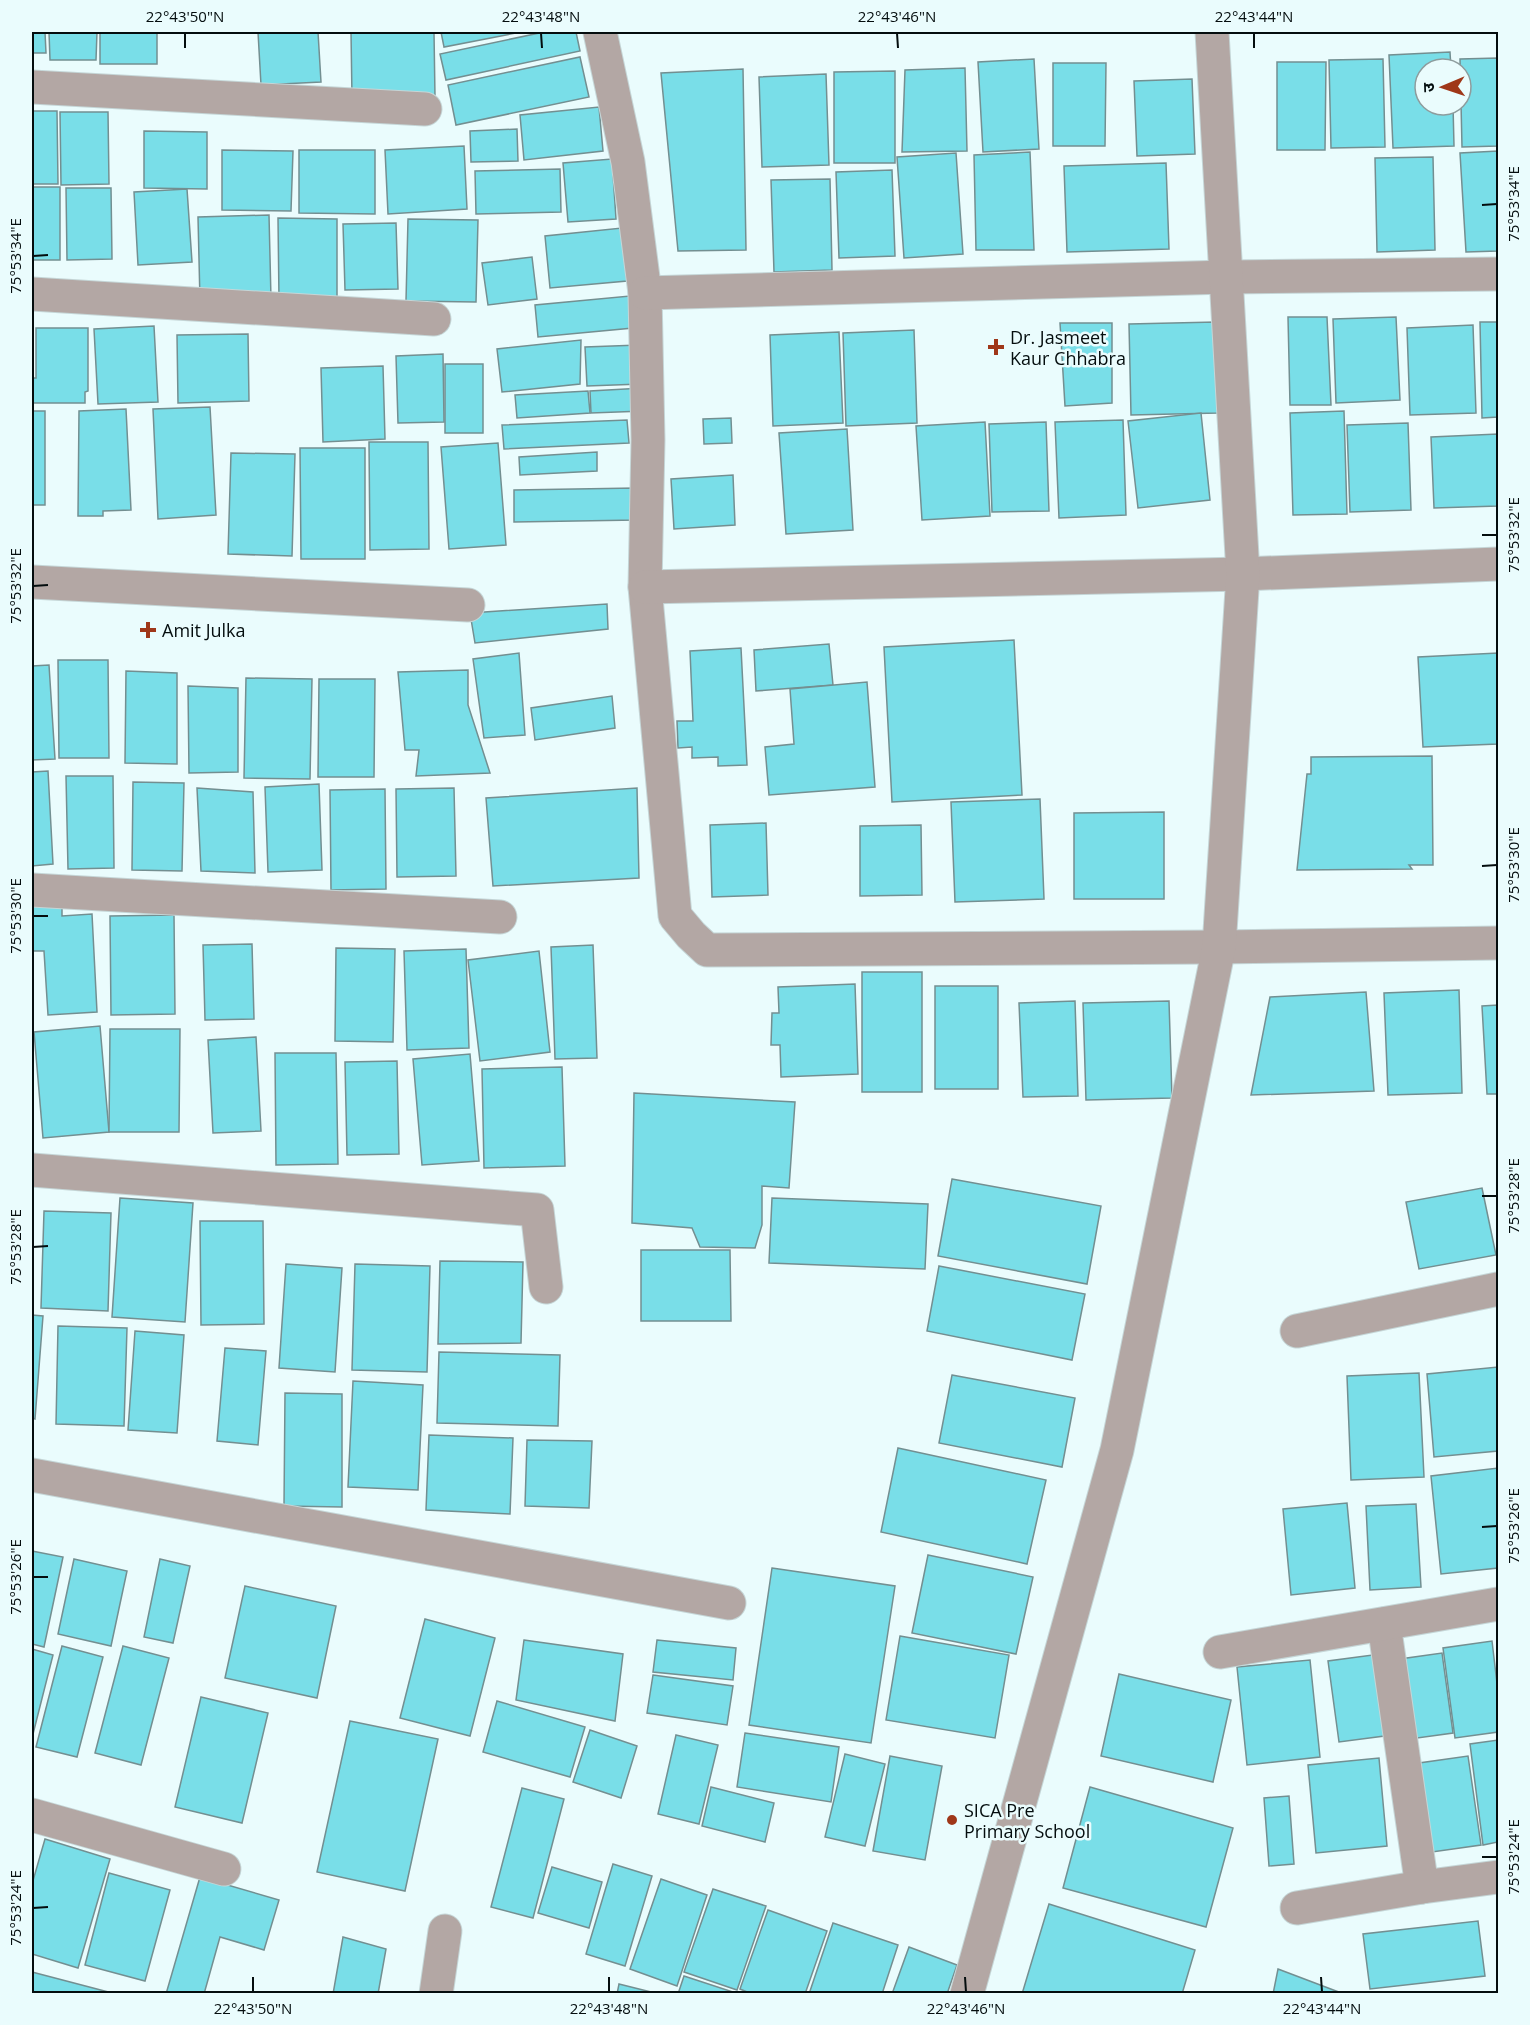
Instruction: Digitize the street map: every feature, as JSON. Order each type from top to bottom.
[{"type":"street","points":[[600,32],[628,162],[645,294],[648,440],[645,587],[675,916],[691,935],[707,950],[1498,943]]},
{"type":"street","points":[[967,1994],[1117,1450],[1219,947],[1243,574],[1212,32]]},
{"type":"street","points":[[32,87],[425,109]]},
{"type":"street","points":[[645,294],[1227,277],[1498,274]]},
{"type":"street","points":[[32,294],[434,319]]},
{"type":"street","points":[[645,587],[1243,574],[1498,564]]},
{"type":"street","points":[[32,582],[468,605]]},
{"type":"street","points":[[32,890],[500,916]]},
{"type":"street","points":[[32,1170],[537,1210],[546,1287]]},
{"type":"street","points":[[1297,1331],[1498,1288]]},
{"type":"street","points":[[32,1475],[729,1603]]},
{"type":"street","points":[[1220,1652],[1498,1604]]},
{"type":"street","points":[[1384,1624],[1422,1887]]},
{"type":"street","points":[[32,1815],[224,1869]]},
{"type":"street","points":[[1297,1908],[1498,1877]]},
{"type":"street","points":[[436,1994],[445,1931]]},
{"type":"building","points":[[32,32],[45,32],[46,53],[32,53]]},
{"type":"building","points":[[49,32],[97,32],[96,60],[50,60]]},
{"type":"building","points":[[100,32],[157,32],[157,64],[100,64]]},
{"type":"building","points":[[258,32],[318,32],[321,82],[261,85]]},
{"type":"building","points":[[351,32],[434,32],[435,97],[352,98]]},
{"type":"building","points":[[441,32],[521,32],[444,47]]},
{"type":"building","points":[[544,32],[576,32],[580,51],[446,80],[440,54]]},
{"type":"building","points":[[1450,52],[1450,57],[1413,57],[1413,117],[1453,117],[1454,146],[1393,148],[1389,55]]},
{"type":"building","points":[[580,57],[589,97],[456,125],[448,85]]},
{"type":"building","points":[[1498,58],[1498,146],[1462,147],[1461,117],[1473,117],[1473,59]]},
{"type":"building","points":[[1034,59],[1039,149],[983,152],[978,62]]},
{"type":"building","points":[[1383,59],[1385,147],[1331,148],[1329,60]]},
{"type":"building","points":[[1277,62],[1326,62],[1325,150],[1277,150]]},
{"type":"building","points":[[1053,63],[1106,63],[1105,146],[1053,146]]},
{"type":"building","points":[[965,68],[967,151],[902,152],[905,70]]},
{"type":"building","points":[[743,69],[746,250],[678,251],[661,73]]},
{"type":"building","points":[[895,71],[895,163],[834,163],[834,72]]},
{"type":"building","points":[[826,74],[829,165],[762,167],[759,77]]},
{"type":"building","points":[[1192,79],[1195,154],[1137,156],[1134,81]]},
{"type":"building","points":[[599,107],[603,151],[524,160],[520,115]]},
{"type":"building","points":[[32,111],[57,111],[58,184],[32,184]]},
{"type":"building","points":[[60,112],[108,112],[109,184],[61,185]]},
{"type":"building","points":[[517,129],[518,161],[471,162],[470,131]]},
{"type":"building","points":[[144,131],[207,132],[207,189],[144,188]]},
{"type":"building","points":[[464,146],[467,209],[388,214],[385,150]]},
{"type":"building","points":[[222,150],[293,151],[291,211],[222,210]]},
{"type":"building","points":[[299,150],[375,150],[375,214],[299,213]]},
{"type":"building","points":[[1498,151],[1498,251],[1466,252],[1460,153]]},
{"type":"building","points":[[1030,152],[1034,250],[976,250],[974,155]]},
{"type":"building","points":[[956,153],[963,254],[904,258],[897,157]]},
{"type":"building","points":[[1433,157],[1435,250],[1377,252],[1375,158]]},
{"type":"building","points":[[612,159],[616,219],[568,222],[563,163]]},
{"type":"building","points":[[1166,163],[1169,249],[1067,252],[1064,166]]},
{"type":"building","points":[[560,169],[561,212],[476,214],[475,171]]},
{"type":"building","points":[[892,170],[895,256],[839,258],[836,172]]},
{"type":"building","points":[[830,179],[832,270],[774,272],[771,180]]},
{"type":"building","points":[[32,187],[60,187],[60,260],[32,260]]},
{"type":"building","points":[[66,188],[111,188],[112,259],[67,260]]},
{"type":"building","points":[[187,189],[192,262],[138,265],[134,192]]},
{"type":"building","points":[[269,215],[271,299],[200,301],[198,217]]},
{"type":"building","points":[[278,218],[337,219],[337,299],[279,300]]},
{"type":"building","points":[[408,219],[478,220],[476,302],[406,301]]},
{"type":"building","points":[[396,223],[398,289],[345,290],[343,224]]},
{"type":"building","points":[[622,228],[627,281],[550,288],[545,236]]},
{"type":"building","points":[[532,257],[537,299],[488,305],[482,263]]},
{"type":"building","points":[[630,296],[633,328],[538,337],[535,305]]},
{"type":"building","points":[[1288,317],[1327,317],[1331,405],[1290,405]]},
{"type":"building","points":[[1396,317],[1400,400],[1336,403],[1333,319]]},
{"type":"building","points":[[1216,322],[1218,413],[1131,415],[1129,324]]},
{"type":"building","points":[[1480,322],[1498,322],[1498,417],[1482,418]]},
{"type":"building","points":[[1060,323],[1112,323],[1112,403],[1065,406]]},
{"type":"building","points":[[1473,325],[1476,413],[1410,415],[1407,328]]},
{"type":"building","points":[[154,326],[158,402],[98,404],[94,329]]},
{"type":"building","points":[[36,328],[88,328],[88,391],[85,392],[85,403],[32,403],[32,378],[36,378]]},
{"type":"building","points":[[914,330],[917,423],[846,426],[843,333]]},
{"type":"building","points":[[839,332],[843,423],[773,426],[770,335]]},
{"type":"building","points":[[248,334],[249,401],[178,403],[177,335]]},
{"type":"building","points":[[581,340],[580,384],[502,392],[497,349]]},
{"type":"building","points":[[639,345],[641,384],[587,386],[585,347]]},
{"type":"building","points":[[443,354],[444,422],[398,423],[396,356]]},
{"type":"building","points":[[445,364],[483,364],[483,433],[445,433]]},
{"type":"building","points":[[383,366],[385,439],[323,442],[321,368]]},
{"type":"building","points":[[643,388],[644,411],[591,413],[590,391]]},
{"type":"building","points":[[588,391],[590,413],[517,418],[515,395]]},
{"type":"building","points":[[210,407],[216,515],[158,519],[153,409]]},
{"type":"building","points":[[126,409],[131,510],[103,511],[103,516],[78,516],[79,411]]},
{"type":"building","points":[[32,411],[45,411],[45,505],[32,505]]},
{"type":"building","points":[[1344,411],[1347,514],[1293,515],[1290,413]]},
{"type":"building","points":[[1201,413],[1210,500],[1138,508],[1128,421]]},
{"type":"building","points":[[731,418],[732,443],[704,444],[703,419]]},
{"type":"building","points":[[627,420],[629,443],[504,449],[502,425]]},
{"type":"building","points":[[1123,420],[1126,515],[1059,518],[1055,422]]},
{"type":"building","points":[[985,422],[990,516],[922,520],[916,426]]},
{"type":"building","points":[[1046,422],[1049,511],[992,512],[989,424]]},
{"type":"building","points":[[1408,423],[1411,510],[1350,512],[1347,425]]},
{"type":"building","points":[[847,429],[853,530],[786,534],[779,433]]},
{"type":"building","points":[[1498,434],[1498,506],[1434,508],[1431,437]]},
{"type":"building","points":[[369,442],[428,442],[429,549],[370,550]]},
{"type":"building","points":[[498,443],[506,545],[449,549],[441,447]]},
{"type":"building","points":[[300,448],[365,448],[365,559],[301,559]]},
{"type":"building","points":[[597,452],[597,471],[520,475],[519,457]]},
{"type":"building","points":[[231,453],[295,454],[292,556],[228,554]]},
{"type":"building","points":[[733,475],[735,525],[674,529],[671,479]]},
{"type":"building","points":[[636,488],[637,520],[514,522],[514,490]]},
{"type":"building","points":[[607,604],[608,629],[475,643],[470,613]]},
{"type":"building","points":[[1014,640],[1022,795],[892,802],[884,647]]},
{"type":"building","points":[[829,644],[833,685],[756,691],[754,650]]},
{"type":"building","points":[[741,648],[747,765],[718,766],[718,757],[692,758],[692,747],[678,748],[677,721],[693,721],[690,651]]},
{"type":"building","points":[[519,653],[525,735],[484,738],[473,659]]},
{"type":"building","points":[[1498,653],[1498,744],[1423,747],[1418,657]]},
{"type":"building","points":[[58,660],[108,660],[109,758],[59,758]]},
{"type":"building","points":[[49,665],[55,759],[32,760],[32,666]]},
{"type":"building","points":[[468,670],[468,705],[490,773],[416,776],[419,750],[405,750],[398,672]]},
{"type":"building","points":[[126,671],[177,673],[177,764],[125,763]]},
{"type":"building","points":[[246,678],[312,679],[310,779],[244,778]]},
{"type":"building","points":[[319,679],[375,679],[374,777],[318,777]]},
{"type":"building","points":[[867,682],[875,787],[769,795],[765,747],[794,744],[790,689]]},
{"type":"building","points":[[188,686],[238,688],[238,772],[189,773]]},
{"type":"building","points":[[612,696],[615,728],[535,740],[531,708]]},
{"type":"building","points":[[1432,756],[1433,865],[1409,865],[1412,869],[1297,870],[1307,774],[1311,774],[1311,757]]},
{"type":"building","points":[[48,771],[53,864],[32,866],[32,772]]},
{"type":"building","points":[[66,776],[113,776],[114,868],[68,869]]},
{"type":"building","points":[[133,782],[184,783],[182,871],[132,870]]},
{"type":"building","points":[[319,784],[322,870],[268,872],[265,787]]},
{"type":"building","points":[[197,788],[253,792],[255,873],[201,871]]},
{"type":"building","points":[[454,788],[456,876],[397,877],[396,789]]},
{"type":"building","points":[[637,788],[639,878],[493,886],[486,798]]},
{"type":"building","points":[[385,789],[386,889],[331,890],[330,790]]},
{"type":"building","points":[[1040,799],[1044,899],[955,902],[951,802]]},
{"type":"building","points":[[1164,812],[1164,899],[1074,899],[1074,813]]},
{"type":"building","points":[[766,823],[768,895],[712,897],[710,825]]},
{"type":"building","points":[[921,825],[922,895],[860,896],[860,826]]},
{"type":"building","points":[[62,903],[62,916],[92,914],[97,1012],[48,1015],[44,951],[32,951],[32,904]]},
{"type":"building","points":[[174,915],[175,1014],[111,1015],[110,916]]},
{"type":"building","points":[[252,944],[254,1019],[205,1020],[203,945]]},
{"type":"building","points":[[593,945],[597,1058],[555,1059],[551,947]]},
{"type":"building","points":[[336,948],[395,949],[393,1042],[335,1041]]},
{"type":"building","points":[[466,949],[469,1048],[407,1050],[404,951]]},
{"type":"building","points":[[539,951],[550,1052],[480,1061],[468,960]]},
{"type":"building","points":[[862,972],[922,972],[922,1092],[862,1092]]},
{"type":"building","points":[[855,984],[858,1074],[781,1077],[780,1045],[771,1045],[772,1013],[779,1013],[778,987]]},
{"type":"building","points":[[935,986],[998,986],[998,1089],[935,1089]]},
{"type":"building","points":[[1459,990],[1462,1093],[1388,1095],[1384,993]]},
{"type":"building","points":[[1366,992],[1374,1091],[1251,1095],[1270,997]]},
{"type":"building","points":[[1075,1001],[1078,1096],[1023,1097],[1019,1003]]},
{"type":"building","points":[[1169,1001],[1172,1098],[1086,1100],[1083,1003]]},
{"type":"building","points":[[1498,1005],[1498,1094],[1487,1094],[1482,1006]]},
{"type":"building","points":[[100,1026],[109,1132],[43,1138],[34,1032]]},
{"type":"building","points":[[110,1029],[180,1029],[179,1132],[109,1132]]},
{"type":"building","points":[[256,1037],[261,1131],[213,1133],[208,1040]]},
{"type":"building","points":[[275,1053],[336,1053],[338,1164],[276,1165]]},
{"type":"building","points":[[470,1054],[479,1161],[422,1165],[413,1059]]},
{"type":"building","points":[[397,1061],[399,1154],[347,1155],[345,1062]]},
{"type":"building","points":[[562,1067],[565,1166],[484,1168],[482,1069]]},
{"type":"building","points":[[634,1093],[795,1102],[789,1188],[762,1186],[762,1225],[755,1248],[700,1247],[692,1228],[632,1223]]},
{"type":"building","points":[[952,1179],[1101,1206],[1087,1284],[938,1256]]},
{"type":"building","points":[[1482,1188],[1496,1255],[1419,1269],[1406,1202]]},
{"type":"building","points":[[120,1198],[193,1203],[185,1322],[112,1317]]},
{"type":"building","points":[[772,1198],[928,1204],[925,1269],[769,1263]]},
{"type":"building","points":[[44,1211],[111,1213],[108,1311],[41,1308]]},
{"type":"building","points":[[200,1221],[263,1221],[264,1324],[201,1325]]},
{"type":"building","points":[[641,1250],[730,1250],[731,1321],[641,1321]]},
{"type":"building","points":[[440,1261],[523,1262],[521,1343],[438,1344]]},
{"type":"building","points":[[286,1264],[342,1268],[335,1372],[279,1368]]},
{"type":"building","points":[[355,1264],[430,1266],[427,1372],[352,1370]]},
{"type":"building","points":[[939,1266],[1085,1294],[1072,1360],[927,1331]]},
{"type":"building","points":[[32,1315],[43,1316],[35,1419],[32,1418]]},
{"type":"building","points":[[58,1326],[127,1328],[124,1426],[56,1424]]},
{"type":"building","points":[[135,1331],[184,1335],[177,1433],[128,1430]]},
{"type":"building","points":[[225,1348],[266,1351],[258,1445],[217,1441]]},
{"type":"building","points":[[439,1352],[560,1355],[558,1426],[437,1423]]},
{"type":"building","points":[[1498,1367],[1498,1451],[1434,1457],[1427,1374]]},
{"type":"building","points":[[1419,1373],[1424,1477],[1351,1480],[1347,1376]]},
{"type":"building","points":[[952,1375],[1075,1398],[1062,1467],[939,1443]]},
{"type":"building","points":[[353,1381],[423,1385],[418,1490],[348,1487]]},
{"type":"building","points":[[285,1393],[342,1394],[342,1507],[284,1506]]},
{"type":"building","points":[[429,1435],[513,1438],[510,1514],[426,1510]]},
{"type":"building","points":[[527,1440],[592,1441],[589,1508],[525,1506]]},
{"type":"building","points":[[898,1448],[1046,1480],[1027,1564],[881,1532]]},
{"type":"building","points":[[1498,1468],[1498,1568],[1441,1574],[1431,1476]]},
{"type":"building","points":[[1347,1503],[1355,1588],[1291,1595],[1283,1509]]},
{"type":"building","points":[[1416,1504],[1421,1587],[1370,1590],[1366,1506]]},
{"type":"building","points":[[32,1551],[63,1557],[44,1647],[32,1644]]},
{"type":"building","points":[[928,1555],[1033,1577],[1016,1654],[912,1633]]},
{"type":"building","points":[[74,1559],[127,1571],[111,1646],[58,1634]]},
{"type":"building","points":[[160,1559],[190,1566],[173,1643],[144,1637]]},
{"type":"building","points":[[772,1568],[895,1586],[871,1743],[749,1725]]},
{"type":"building","points":[[245,1586],[336,1606],[317,1698],[225,1678]]},
{"type":"building","points":[[425,1619],[495,1638],[470,1736],[400,1718]]},
{"type":"building","points":[[900,1636],[1009,1655],[995,1738],[886,1720]]},
{"type":"building","points":[[524,1640],[623,1654],[615,1721],[516,1700]]},
{"type":"building","points":[[657,1640],[736,1648],[733,1680],[653,1672]]},
{"type":"building","points":[[1492,1641],[1498,1692],[1498,1732],[1455,1738],[1443,1648]]},
{"type":"building","points":[[62,1646],[103,1657],[77,1757],[36,1747]]},
{"type":"building","points":[[123,1646],[169,1658],[141,1765],[95,1753]]},
{"type":"building","points":[[32,1649],[53,1655],[32,1738]]},
{"type":"building","points":[[1442,1653],[1453,1733],[1410,1739],[1400,1659]]},
{"type":"building","points":[[1380,1654],[1392,1735],[1339,1742],[1328,1661]]},
{"type":"building","points":[[1310,1660],[1320,1757],[1247,1765],[1237,1667]]},
{"type":"building","points":[[1119,1674],[1231,1700],[1213,1782],[1101,1756]]},
{"type":"building","points":[[653,1675],[733,1686],[727,1725],[647,1713]]},
{"type":"building","points":[[201,1697],[268,1713],[242,1823],[175,1807]]},
{"type":"building","points":[[497,1701],[585,1727],[570,1777],[483,1752]]},
{"type":"building","points":[[350,1721],[438,1739],[405,1891],[317,1872]]},
{"type":"building","points":[[590,1730],[637,1746],[621,1798],[573,1782]]},
{"type":"building","points":[[745,1733],[839,1747],[831,1802],[737,1787]]},
{"type":"building","points":[[676,1735],[718,1745],[699,1824],[658,1814]]},
{"type":"building","points":[[1498,1740],[1498,1842],[1483,1845],[1470,1744]]},
{"type":"building","points":[[845,1754],[885,1764],[865,1846],[825,1837]]},
{"type":"building","points":[[890,1756],[942,1766],[925,1860],[873,1851]]},
{"type":"building","points":[[1468,1756],[1481,1845],[1425,1853],[1412,1764]]},
{"type":"building","points":[[1379,1758],[1387,1846],[1316,1853],[1308,1765]]},
{"type":"building","points":[[711,1787],[774,1803],[765,1842],[702,1826]]},
{"type":"building","points":[[1090,1787],[1233,1828],[1206,1927],[1063,1888]]},
{"type":"building","points":[[522,1788],[564,1799],[533,1918],[491,1907]]},
{"type":"building","points":[[1289,1796],[1294,1864],[1269,1866],[1264,1798]]},
{"type":"building","points":[[45,1839],[110,1859],[78,1968],[32,1954],[32,1884]]},
{"type":"building","points":[[613,1864],[652,1876],[625,1966],[586,1954]]},
{"type":"building","points":[[552,1867],[602,1882],[589,1928],[538,1913]]},
{"type":"building","points":[[109,1873],[170,1890],[145,1981],[85,1965]]},
{"type":"building","points":[[200,1877],[279,1900],[264,1950],[220,1937],[204,1994],[166,1994]]},
{"type":"building","points":[[661,1879],[707,1895],[677,1986],[630,1969]]},
{"type":"building","points":[[713,1889],[766,1906],[737,1990],[684,1972]]},
{"type":"building","points":[[1049,1904],[1195,1950],[1182,1994],[1022,1994]]},
{"type":"building","points":[[768,1910],[827,1931],[805,1994],[752,1994],[740,1989]]},
{"type":"building","points":[[1478,1921],[1485,1976],[1370,1989],[1363,1934]]},
{"type":"building","points":[[833,1923],[898,1945],[882,1994],[809,1994]]},
{"type":"building","points":[[343,1937],[386,1949],[378,1994],[333,1994]]},
{"type":"building","points":[[909,1947],[957,1965],[947,1994],[892,1994]]},
{"type":"building","points":[[1278,1969],[1344,1994],[1273,1994]]},
{"type":"building","points":[[32,1972],[116,1994],[32,1994]]},
{"type":"building","points":[[684,1976],[736,1993],[736,1994],[678,1994]]},
{"type":"building","points":[[619,1984],[659,1994],[617,1994]]},
{"type":"place","name":"Dr. Jasmeet Kaur Chhabra","points":[[996,347]]},
{"type":"place","name":"Amit Julka","points":[[148,630]]},
{"type":"place","name":"SICA Pre Primary School","points":[[952,1820]]}]
